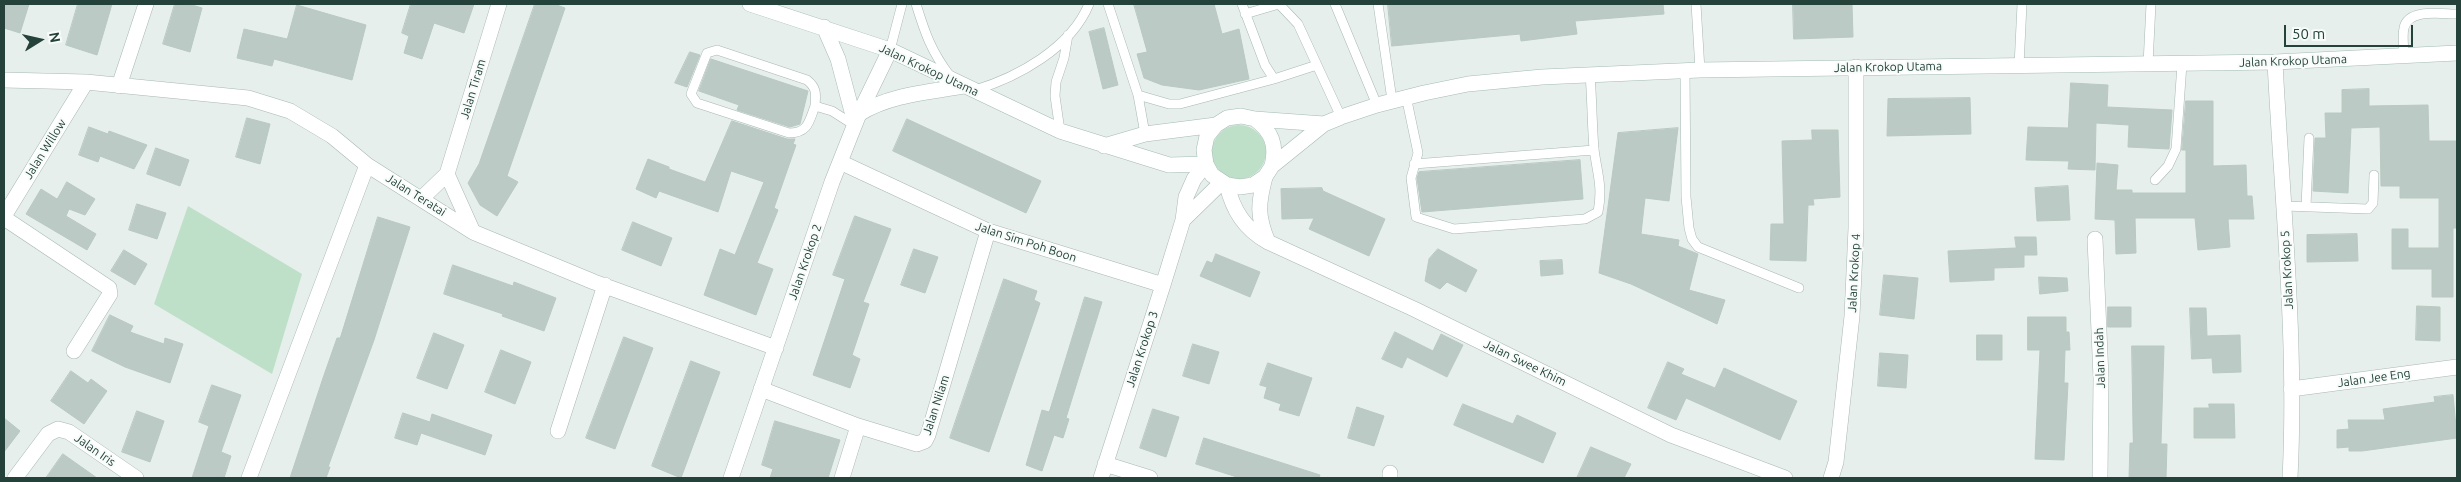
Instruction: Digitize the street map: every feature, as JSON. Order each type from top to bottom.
[{"type":"street","points":[[120,86],[146,4]]},
{"type":"street","name":"Jalan Tiram","points":[[447,174],[499,4]]},
{"type":"street","name":"Jalan Krokop Utama","points":[[750,4],[784,9],[824,27],[890,50],[1060,131],[1169,165],[1206,164]]},
{"type":"street","points":[[824,27],[838,59],[856,121]]},
{"type":"street","name":"Jalan Krokop 2","points":[[731,478],[840,162],[856,121],[890,50]]},
{"type":"street","name":"Jalan Krokop Utama","points":[[1324,124],[1377,105],[1468,84],[1590,74],[1856,67],[2275,62],[2457,53]]},
{"type":"street","name":"Jalan Krokop 5","points":[[2275,62],[2284,206],[2291,389],[2290,478]]},
{"type":"street","name":"Jalan Krokop 4","points":[[1831,478],[1836,462],[1852,316],[1856,228],[1856,67]]},
{"type":"street","name":"Jalan Teratai","points":[[4,80],[86,82],[248,98],[290,111],[332,136],[367,165],[473,232],[605,285],[776,348]]},
{"type":"street","name":"Jalan Willow","points":[[4,217],[86,82]]},
{"type":"street","points":[[856,121],[869,107],[909,95],[964,86]]},
{"type":"street","points":[[1241,116],[1255,119],[1324,124],[1254,185],[1240,188],[1224,184],[1212,175],[1206,164],[1204,150],[1207,136],[1216,125],[1227,118],[1241,116]]},
{"type":"street","points":[[1255,119],[1266,127],[1273,139],[1275,152],[1258,204],[1260,224],[1268,242]]},
{"type":"street","points":[[1104,146],[1145,134],[1216,125]]},
{"type":"street","name":"Jalan Sim Poh Boon","points":[[840,162],[988,231],[1163,285]]},
{"type":"street","name":"Jalan Krokop 3","points":[[1103,471],[1183,220],[1186,196],[1194,179],[1206,164]]},
{"type":"street","points":[[249,478],[367,165]]},
{"type":"street","points":[[422,198],[447,174],[473,232]]},
{"type":"street","name":"Jalan Krokop 3","points":[[1183,220],[1224,184]]},
{"type":"street","name":"Jalan Swee Khim","points":[[1224,184],[1241,220],[1253,234],[1268,242],[1414,309],[1671,435],[1785,478]]},
{"type":"street","points":[[4,217],[109,288],[110,294],[74,350]]},
{"type":"street","name":"Jalan Nilam","points":[[761,389],[858,426],[916,444],[925,441],[988,231]]},
{"type":"street","name":"Jalan Indah","points":[[2094,238],[2101,370],[2100,478]]},
{"type":"street","points":[[558,431],[605,285]]},
{"type":"street","name":"Jalan Jee Eng","points":[[2291,389],[2457,367]]},
{"type":"street","points":[[842,478],[858,426]]},
{"type":"street","name":"Jalan Iris","points":[[15,478],[48,434],[58,429],[69,432],[136,478]]},
{"type":"street","points":[[1103,471],[1150,478]]},
{"type":"lane","points":[[890,50],[902,4]]},
{"type":"lane","points":[[916,4],[931,49],[964,86],[1002,82],[1043,57],[1068,35],[1089,4]]},
{"type":"lane","points":[[1108,4],[1138,95],[1145,134]]},
{"type":"lane","points":[[1242,4],[1265,65],[1274,79]]},
{"type":"lane","points":[[1245,14],[1279,4],[1298,24],[1341,117]]},
{"type":"lane","points":[[1335,4],[1377,105]]},
{"type":"lane","points":[[1378,4],[1399,99],[1418,153],[1411,178],[1416,217],[1454,229],[1585,219],[1598,212],[1600,177],[1594,150],[1590,74]]},
{"type":"lane","points":[[1696,4],[1686,197],[1692,239],[1698,247],[1799,288]]},
{"type":"lane","points":[[2019,66],[2022,4]]},
{"type":"lane","points":[[2148,64],[2151,4]]},
{"type":"lane","points":[[2404,56],[2403,28],[2406,22],[2413,16],[2457,14]]},
{"type":"lane","points":[[1060,131],[1055,96],[1056,82],[1064,58],[1068,35]]},
{"type":"lane","points":[[717,50],[807,80],[814,86],[816,93],[815,106],[808,126],[804,131],[789,133],[697,103],[691,94],[708,53],[717,50]]},
{"type":"lane","points":[[2155,180],[2168,166],[2176,149],[2182,64]]},
{"type":"lane","points":[[1138,95],[1169,104],[1180,104],[1274,79],[1317,65]]},
{"type":"lane","points":[[815,106],[856,121]]},
{"type":"lane","points":[[2306,206],[2309,138]]},
{"type":"lane","points":[[1414,164],[1594,150]]},
{"type":"lane","points":[[2284,206],[2368,209],[2373,203],[2374,175]]},
{"type":"green space","points":[[1234,125],[1244,125],[1254,129],[1262,137],[1266,152],[1262,167],[1254,175],[1244,179],[1234,179],[1224,175],[1216,167],[1212,157],[1212,147],[1216,137],[1224,129]]},
{"type":"green space","points":[[188,206],[302,274],[272,374],[154,304]]},
{"type":"building","points":[[4,4],[29,4],[20,33],[4,28]]},
{"type":"building","points":[[78,4],[112,4],[97,55],[66,45]]},
{"type":"building","points":[[175,4],[189,4],[202,8],[190,52],[163,44]]},
{"type":"building","points":[[411,4],[474,4],[464,33],[434,23],[422,59],[404,53],[409,36],[402,33]]},
{"type":"building","points":[[535,4],[554,4],[565,8],[507,176],[518,182],[497,216],[480,205],[468,183],[479,164]]},
{"type":"building","points":[[1134,4],[1214,4],[1222,34],[1239,29],[1249,79],[1199,90],[1162,85],[1144,78],[1137,54],[1147,52]]},
{"type":"building","points":[[1388,4],[1663,4],[1664,14],[1575,21],[1577,34],[1521,41],[1520,34],[1392,46]]},
{"type":"building","points":[[1793,4],[1852,4],[1853,37],[1794,39]]},
{"type":"building","points":[[297,5],[366,25],[352,80],[274,59],[272,66],[237,58],[244,29],[287,39]]},
{"type":"building","points":[[1104,28],[1118,85],[1103,89],[1089,32]]},
{"type":"building","points":[[690,52],[700,55],[687,87],[675,83]]},
{"type":"building","points":[[711,59],[808,91],[800,124],[790,127],[737,110],[739,105],[699,91]]},
{"type":"building","points":[[2071,83],[2108,85],[2107,107],[2172,110],[2169,149],[2128,147],[2129,125],[2096,123],[2095,170],[2068,169],[2069,161],[2026,160],[2028,127],[2068,128]]},
{"type":"building","points":[[2369,89],[2369,106],[2428,105],[2429,141],[2457,141],[2457,228],[2453,228],[2453,297],[2432,297],[2432,269],[2392,269],[2392,229],[2408,229],[2408,248],[2439,248],[2439,198],[2400,198],[2400,186],[2381,186],[2380,127],[2351,128],[2348,193],[2313,191],[2315,138],[2326,138],[2325,113],[2342,113],[2342,90]]},
{"type":"building","points":[[1970,98],[1971,134],[1887,136],[1888,99]]},
{"type":"building","points":[[2186,101],[2213,101],[2213,166],[2246,165],[2247,196],[2252,196],[2254,219],[2228,219],[2230,247],[2198,250],[2195,218],[2135,218],[2136,253],[2116,254],[2115,220],[2095,219],[2097,163],[2118,165],[2116,190],[2132,190],[2132,193],[2186,193],[2186,150],[2182,150]]},
{"type":"building","points":[[247,118],[270,124],[260,164],[236,157]]},
{"type":"building","points":[[907,119],[1041,181],[1026,213],[893,151]]},
{"type":"building","points":[[732,121],[787,139],[795,139],[793,144],[796,145],[774,208],[778,210],[757,263],[773,269],[756,315],[704,295],[720,249],[735,255],[764,182],[731,171],[718,212],[659,191],[656,198],[636,189],[648,159],[705,182]]},
{"type":"building","points":[[89,127],[108,134],[109,131],[147,145],[134,169],[100,156],[98,162],[79,155]]},
{"type":"building","points":[[1678,128],[1669,201],[1645,198],[1641,234],[1679,240],[1678,246],[1698,254],[1689,290],[1725,300],[1717,324],[1631,284],[1599,273],[1618,133]]},
{"type":"building","points":[[1812,130],[1838,130],[1840,197],[1813,199],[1814,205],[1808,205],[1806,261],[1770,260],[1771,224],[1784,224],[1782,141],[1812,140]]},
{"type":"building","points":[[156,148],[189,160],[180,186],[147,174]]},
{"type":"building","points":[[1580,160],[1583,199],[1422,212],[1417,178],[1419,172]]},
{"type":"building","points":[[67,182],[95,199],[85,215],[69,209],[66,216],[96,234],[87,250],[26,214],[41,189],[57,199]]},
{"type":"building","points":[[2068,186],[2070,220],[2037,221],[2035,188]]},
{"type":"building","points":[[1322,188],[1323,191],[1385,219],[1369,256],[1309,229],[1314,218],[1282,219],[1281,189]]},
{"type":"building","points":[[137,204],[166,213],[157,239],[129,230]]},
{"type":"building","points":[[855,216],[891,229],[863,302],[869,304],[852,355],[860,359],[850,388],[813,375],[845,279],[833,275]]},
{"type":"building","points":[[378,217],[410,227],[374,340],[328,467],[330,467],[326,478],[290,478],[337,338],[340,338]]},
{"type":"building","points":[[633,222],[672,238],[661,266],[622,250]]},
{"type":"building","points":[[2357,234],[2358,261],[2307,262],[2307,235]]},
{"type":"building","points":[[2015,237],[2036,237],[2037,255],[2024,255],[2024,267],[1994,268],[1994,280],[1950,282],[1948,251],[2016,248]]},
{"type":"building","points":[[914,249],[938,257],[925,293],[901,285]]},
{"type":"building","points":[[1438,249],[1477,270],[1466,292],[1447,282],[1440,289],[1425,281],[1429,259]]},
{"type":"building","points":[[124,250],[147,264],[135,285],[111,271]]},
{"type":"building","points":[[1216,254],[1260,272],[1250,297],[1200,276],[1207,261],[1212,263]]},
{"type":"building","points":[[1562,260],[1563,274],[1541,276],[1540,261]]},
{"type":"building","points":[[453,265],[513,286],[514,282],[556,298],[544,331],[502,316],[503,314],[444,294]]},
{"type":"building","points":[[1884,275],[1918,278],[1914,319],[1880,315]]},
{"type":"building","points":[[2039,277],[2067,278],[2068,291],[2040,294]]},
{"type":"building","points":[[1004,279],[1037,291],[1034,300],[1040,303],[989,452],[950,438]]},
{"type":"building","points":[[1085,297],[1102,302],[1066,418],[1069,419],[1063,438],[1054,435],[1042,471],[1026,465],[1042,410],[1049,412]]},
{"type":"building","points":[[2417,306],[2440,307],[2440,341],[2416,340]]},
{"type":"building","points":[[2108,307],[2131,307],[2131,327],[2108,327]]},
{"type":"building","points":[[2190,308],[2206,308],[2207,336],[2240,335],[2241,372],[2213,373],[2212,358],[2192,359]]},
{"type":"building","points":[[110,315],[133,326],[130,332],[164,344],[165,338],[183,344],[170,383],[125,367],[92,351]]},
{"type":"building","points":[[2028,317],[2066,317],[2066,332],[2069,332],[2070,350],[2065,350],[2064,383],[2068,383],[2064,460],[2035,459],[2040,350],[2028,350]]},
{"type":"building","points":[[1395,332],[1433,351],[1441,334],[1463,345],[1447,377],[1407,357],[1402,368],[1382,359]]},
{"type":"building","points":[[434,333],[464,345],[447,389],[417,378]]},
{"type":"building","points":[[1977,335],[2002,335],[2002,360],[1977,360]]},
{"type":"building","points":[[624,337],[653,348],[615,449],[586,438]]},
{"type":"building","points":[[1193,344],[1219,352],[1209,384],[1183,376]]},
{"type":"building","points":[[2132,346],[2164,346],[2161,444],[2167,444],[2166,478],[2129,478],[2130,443],[2133,443]]},
{"type":"building","points":[[501,350],[531,362],[515,404],[485,392]]},
{"type":"building","points":[[1880,353],[1908,355],[1906,388],[1878,386]]},
{"type":"building","points":[[691,361],[720,372],[681,478],[652,466]]},
{"type":"building","points":[[1668,362],[1684,369],[1681,374],[1715,388],[1724,368],[1797,401],[1780,440],[1686,398],[1676,420],[1648,408]]},
{"type":"building","points":[[1268,363],[1312,378],[1299,416],[1279,410],[1281,404],[1264,398],[1267,387],[1260,385]]},
{"type":"building","points":[[71,371],[88,383],[91,379],[107,391],[84,424],[51,401]]},
{"type":"building","points":[[212,385],[241,395],[221,452],[231,456],[224,478],[192,478],[209,426],[199,422]]},
{"type":"building","points":[[2453,395],[2457,438],[2362,451],[2349,451],[2349,447],[2337,448],[2337,430],[2349,429],[2348,420],[2385,420],[2383,409],[2435,402],[2434,397]]},
{"type":"building","points":[[1463,404],[1513,424],[1517,415],[1556,433],[1543,463],[1454,425]]},
{"type":"building","points":[[2209,404],[2234,404],[2235,438],[2194,438],[2194,408],[2209,408]]},
{"type":"building","points":[[1357,407],[1384,416],[1374,446],[1348,438]]},
{"type":"building","points":[[1153,409],[1179,417],[1166,457],[1140,448]]},
{"type":"building","points":[[137,411],[164,421],[150,462],[122,452]]},
{"type":"building","points":[[403,413],[430,422],[432,414],[492,435],[485,455],[421,433],[417,445],[395,438]]},
{"type":"building","points":[[4,418],[20,431],[4,452]]},
{"type":"building","points":[[775,421],[840,440],[828,478],[770,478],[773,469],[762,465]]},
{"type":"building","points":[[1204,438],[1320,475],[1319,478],[1240,478],[1196,464]]},
{"type":"building","points":[[1591,447],[1631,464],[1624,478],[1577,478]]},
{"type":"building","points":[[63,454],[97,478],[46,478]]}]
